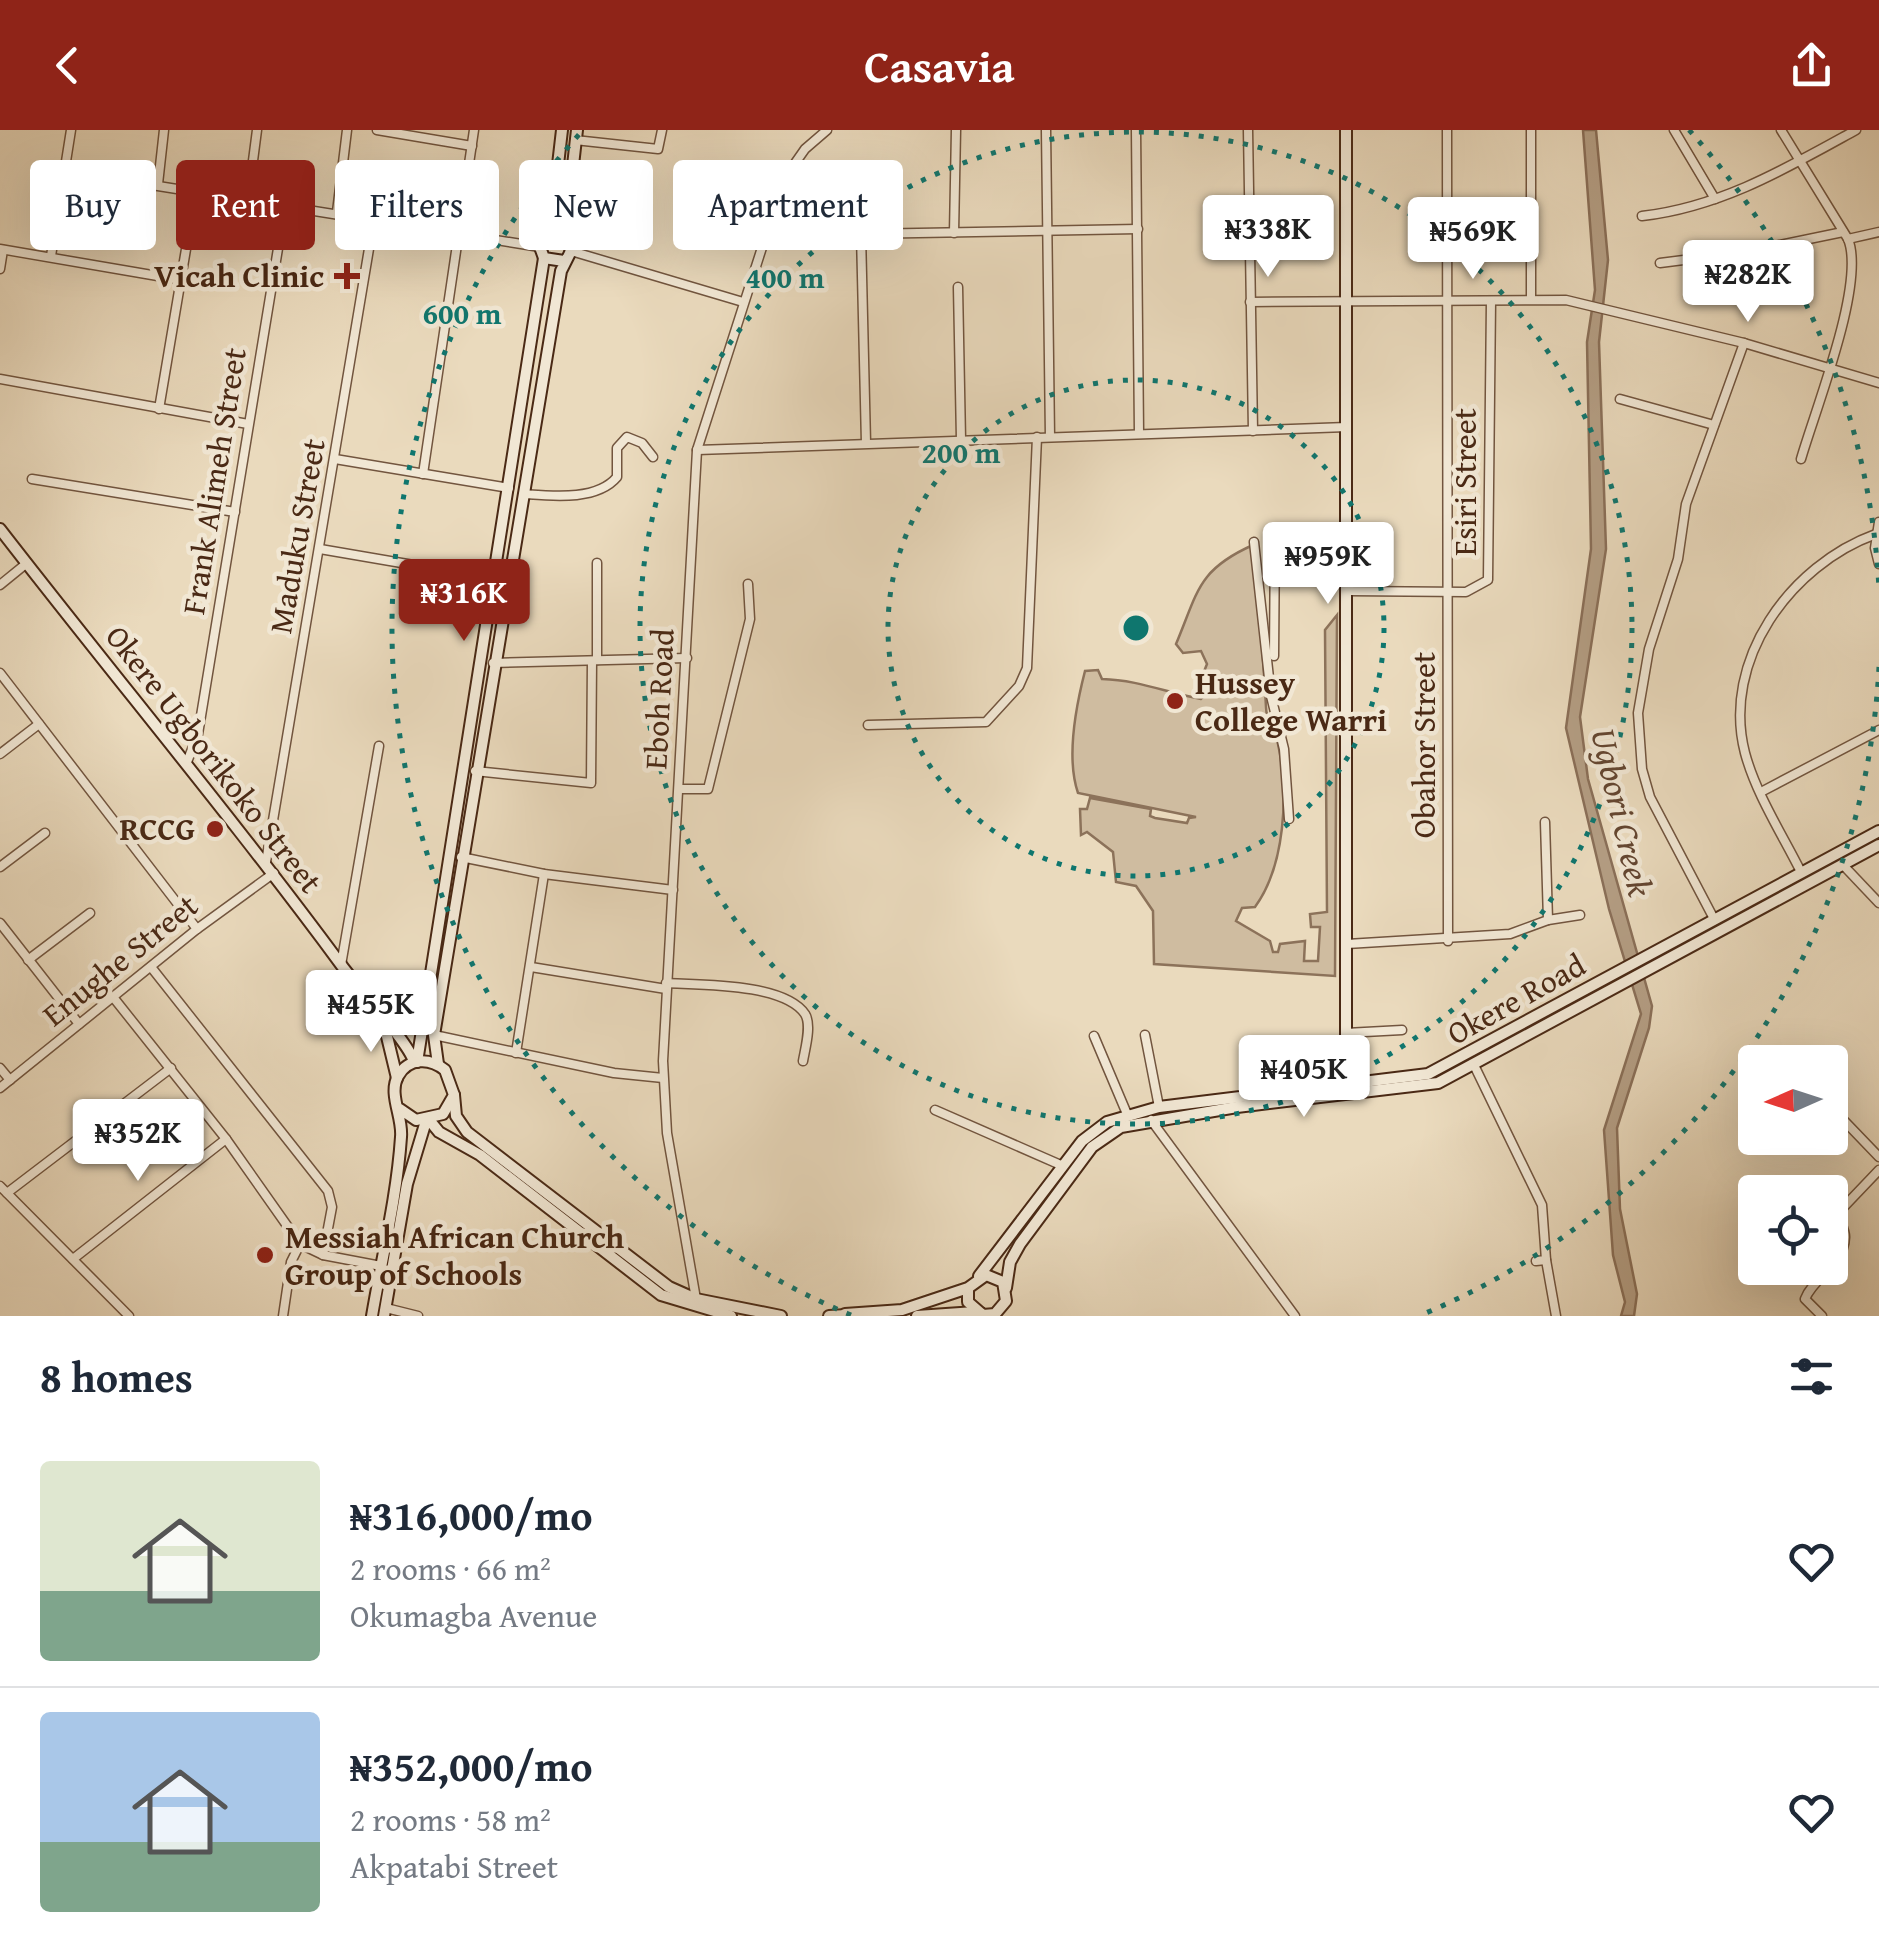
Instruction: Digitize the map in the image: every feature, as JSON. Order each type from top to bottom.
[{"type":"main road","points":[[559,160],[562,130]]},
{"type":"main road","points":[[1346,130],[1346,1084]]},
{"type":"main road","points":[[574,160],[576,135]]},
{"type":"main road","points":[[397,1078],[416,1062],[495,580],[543,250]]},
{"type":"main road","points":[[567,250],[461,858],[434,1035],[438,1064],[451,1077],[456,1116],[467,1132],[669,1286],[696,1299],[781,1316]]},
{"type":"main road","points":[[542,253],[567,256]]},
{"type":"main road","name":"Okere Ugborikoko Street","points":[[0,528],[266,862],[384,1023],[412,1050],[416,1062]]},
{"type":"main road","name":"Okere Road","points":[[1006,1288],[1014,1252],[1092,1148],[1121,1128],[1151,1120],[1422,1087],[1474,1065],[1624,974],[1640,957],[1879,831]]},
{"type":"main road","name":"Okere Road","points":[[979,1276],[1094,1131],[1127,1114],[1412,1078],[1443,1068],[1624,974],[1641,972],[1879,846]]},
{"type":"main road","points":[[372,1316],[398,1175],[400,1109],[394,1094],[397,1078],[384,1023]]},
{"type":"main road","points":[[416,1062],[438,1064]]},
{"type":"main road","points":[[385,1312],[408,1184],[428,1121],[443,1114],[454,1096]]},
{"type":"main road","points":[[400,1109],[428,1121],[439,1132],[480,1155],[661,1295],[704,1313],[731,1316]]},
{"type":"main road","points":[[829,1316],[888,1314],[968,1288],[979,1276],[998,1278],[1006,1288],[1010,1316]]},
{"type":"main road","points":[[968,1288],[968,1302],[977,1312]]},
{"type":"main road","points":[[917,1316],[977,1312],[996,1315],[1006,1301]]},
{"type":"street","points":[[66,160],[71,130]]},
{"type":"street","points":[[164,130],[158,184],[176,187]]},
{"type":"street","points":[[253,160],[257,130]]},
{"type":"street","points":[[344,160],[348,130]]},
{"type":"street","points":[[377,130],[472,146]]},
{"type":"street","points":[[470,160],[474,130]]},
{"type":"street","points":[[576,135],[658,149],[662,130]]},
{"type":"street","name":"Eboh Road","points":[[797,160],[827,130]]},
{"type":"street","points":[[954,233],[956,130]]},
{"type":"street","points":[[1046,130],[1050,437]]},
{"type":"street","points":[[1136,130],[1139,434]]},
{"type":"street","points":[[1248,130],[1253,431]]},
{"type":"street","name":"Obahor Street","points":[[1448,130],[1448,940]]},
{"type":"street","points":[[1531,130],[1531,299]]},
{"type":"street","points":[[1674,130],[1715,199]]},
{"type":"street","points":[[1782,130],[1845,236],[1853,259],[1850,290],[1801,459]]},
{"type":"street","points":[[1642,216],[1687,211],[1800,161],[1856,130]]},
{"type":"street","points":[[903,234],[1138,229]]},
{"type":"street","points":[[1660,263],[1879,232]]},
{"type":"street","points":[[499,244],[542,253]]},
{"type":"street","points":[[0,270],[2,250],[181,280]]},
{"type":"street","points":[[51,256],[52,250]]},
{"type":"street","points":[[159,409],[186,250]]},
{"type":"street","name":"Frank Alimeh Street","points":[[187,762],[198,734],[278,250]]},
{"type":"street","name":"Maduku Street","points":[[266,862],[369,250]]},
{"type":"street","points":[[423,474],[457,250]]},
{"type":"street","name":"Eboh Road","points":[[696,1299],[667,1133],[663,1078],[697,450],[760,250]]},
{"type":"street","points":[[862,250],[866,443]]},
{"type":"street","points":[[567,256],[743,302]]},
{"type":"street","points":[[958,288],[961,440]]},
{"type":"street","points":[[1250,302],[1531,299],[1590,306],[1879,383]]},
{"type":"street","name":"Esiri Street","points":[[1348,592],[1450,592],[1483,586],[1491,570],[1491,301]]},
{"type":"street","points":[[1713,917],[1650,797],[1642,769],[1638,713],[1649,649],[1674,575],[1686,504],[1744,344]]},
{"type":"street","points":[[0,380],[248,424]]},
{"type":"street","points":[[1620,399],[1714,425]]},
{"type":"street","points":[[697,450],[1348,427]]},
{"type":"street","points":[[524,494],[573,495],[606,488],[616,477],[617,448],[627,436],[642,443],[653,457]]},
{"type":"street","points":[[868,725],[986,722],[1025,676],[1034,586],[1037,438]]},
{"type":"street","points":[[335,459],[509,488]]},
{"type":"street","points":[[32,479],[235,512]]},
{"type":"street","points":[[1879,522],[1879,564]]},
{"type":"street","points":[[1801,872],[1745,754],[1741,715],[1745,673],[1758,636],[1784,600],[1815,571],[1876,534]]},
{"type":"street","points":[[1274,710],[1275,535]]},
{"type":"street","points":[[1254,542],[1274,710],[1284,748],[1289,820]]},
{"type":"street","points":[[320,549],[495,580]]},
{"type":"street","points":[[0,585],[27,563]]},
{"type":"street","points":[[475,771],[591,782],[598,563]]},
{"type":"street","points":[[679,789],[708,789],[750,619],[748,584]]},
{"type":"street","points":[[494,663],[687,658]]},
{"type":"street","points":[[0,673],[197,929]]},
{"type":"street","points":[[0,754],[39,724]]},
{"type":"street","points":[[1761,792],[1879,730]]},
{"type":"street","points":[[341,965],[379,746]]},
{"type":"street","points":[[1545,822],[1548,920]]},
{"type":"street","points":[[0,866],[45,833]]},
{"type":"street","points":[[461,858],[544,874],[673,890]]},
{"type":"street","points":[[1842,864],[1879,903]]},
{"type":"street","name":"Enughe Street","points":[[0,1088],[197,929],[274,873]]},
{"type":"street","points":[[516,1053],[544,874]]},
{"type":"street","points":[[28,960],[90,913]]},
{"type":"street","points":[[1347,944],[1510,934],[1548,920],[1580,915]]},
{"type":"street","points":[[0,924],[78,1024]]},
{"type":"street","points":[[151,966],[328,1191],[332,1207],[323,1255]]},
{"type":"street","points":[[531,967],[666,986],[740,987],[777,996],[798,1008],[808,1023],[803,1062]]},
{"type":"street","points":[[113,997],[226,1139],[300,1244],[323,1255],[381,1266]]},
{"type":"street","points":[[1346,1033],[1402,1030]]},
{"type":"street","points":[[434,1035],[614,1073],[663,1078]]},
{"type":"street","points":[[1145,1035],[1159,1107]]},
{"type":"street","points":[[1094,1036],[1127,1114]]},
{"type":"street","points":[[1474,1065],[1542,1205],[1541,1261],[1556,1316]]},
{"type":"street","points":[[0,1068],[10,1080]]},
{"type":"street","points":[[130,1316],[4,1189],[171,1068]]},
{"type":"street","points":[[935,1110],[1063,1166]]},
{"type":"street","points":[[1151,1120],[1295,1316]]},
{"type":"street","points":[[1848,1125],[1879,1157]]},
{"type":"street","points":[[73,1259],[226,1139]]},
{"type":"street","points":[[1822,1316],[1805,1299],[1830,1272],[1841,1250],[1845,1236],[1838,1213],[1879,1170]]},
{"type":"street","points":[[283,1316],[291,1262],[300,1244]]},
{"type":"street","points":[[385,1312],[418,1316]]},
{"type":"shaded area","points":[[1583,130],[1596,130],[1608,260],[1599,342],[1606,549],[1580,717],[1588,779],[1652,1006],[1649,1028],[1617,1128],[1620,1209],[1637,1294],[1634,1316],[1621,1316],[1625,1302],[1613,1255],[1604,1130],[1641,1014],[1609,909],[1566,728],[1591,549],[1587,342],[1595,290]]},
{"type":"shaded area","points":[[1253,545],[1266,712],[1278,744],[1283,807],[1273,871],[1255,907],[1242,908],[1236,921],[1270,941],[1273,952],[1278,952],[1280,944],[1305,941],[1304,961],[1318,961],[1320,927],[1311,927],[1310,914],[1327,912],[1325,630],[1337,615],[1335,976],[1154,964],[1153,911],[1136,886],[1116,882],[1113,852],[1087,832],[1081,835],[1080,809],[1087,809],[1090,798],[1151,809],[1150,816],[1155,818],[1187,823],[1189,818],[1196,817],[1078,793],[1073,748],[1078,700],[1085,671],[1098,670],[1102,679],[1201,699],[1207,693],[1199,684],[1207,664],[1201,651],[1183,653],[1176,644],[1202,584],[1220,564]]},
{"type":"place","name":"Vicah Clinic","points":[[347,276]]},
{"type":"place","name":"Hussey College Warri","points":[[1175,701]]},
{"type":"place","name":"RCCG","points":[[215,829]]},
{"type":"place","name":"Messiah African Church Group of Schools","points":[[265,1255]]},
{"type":"water label","name":"Ugbori Creek","points":[[1622,812]]}]
